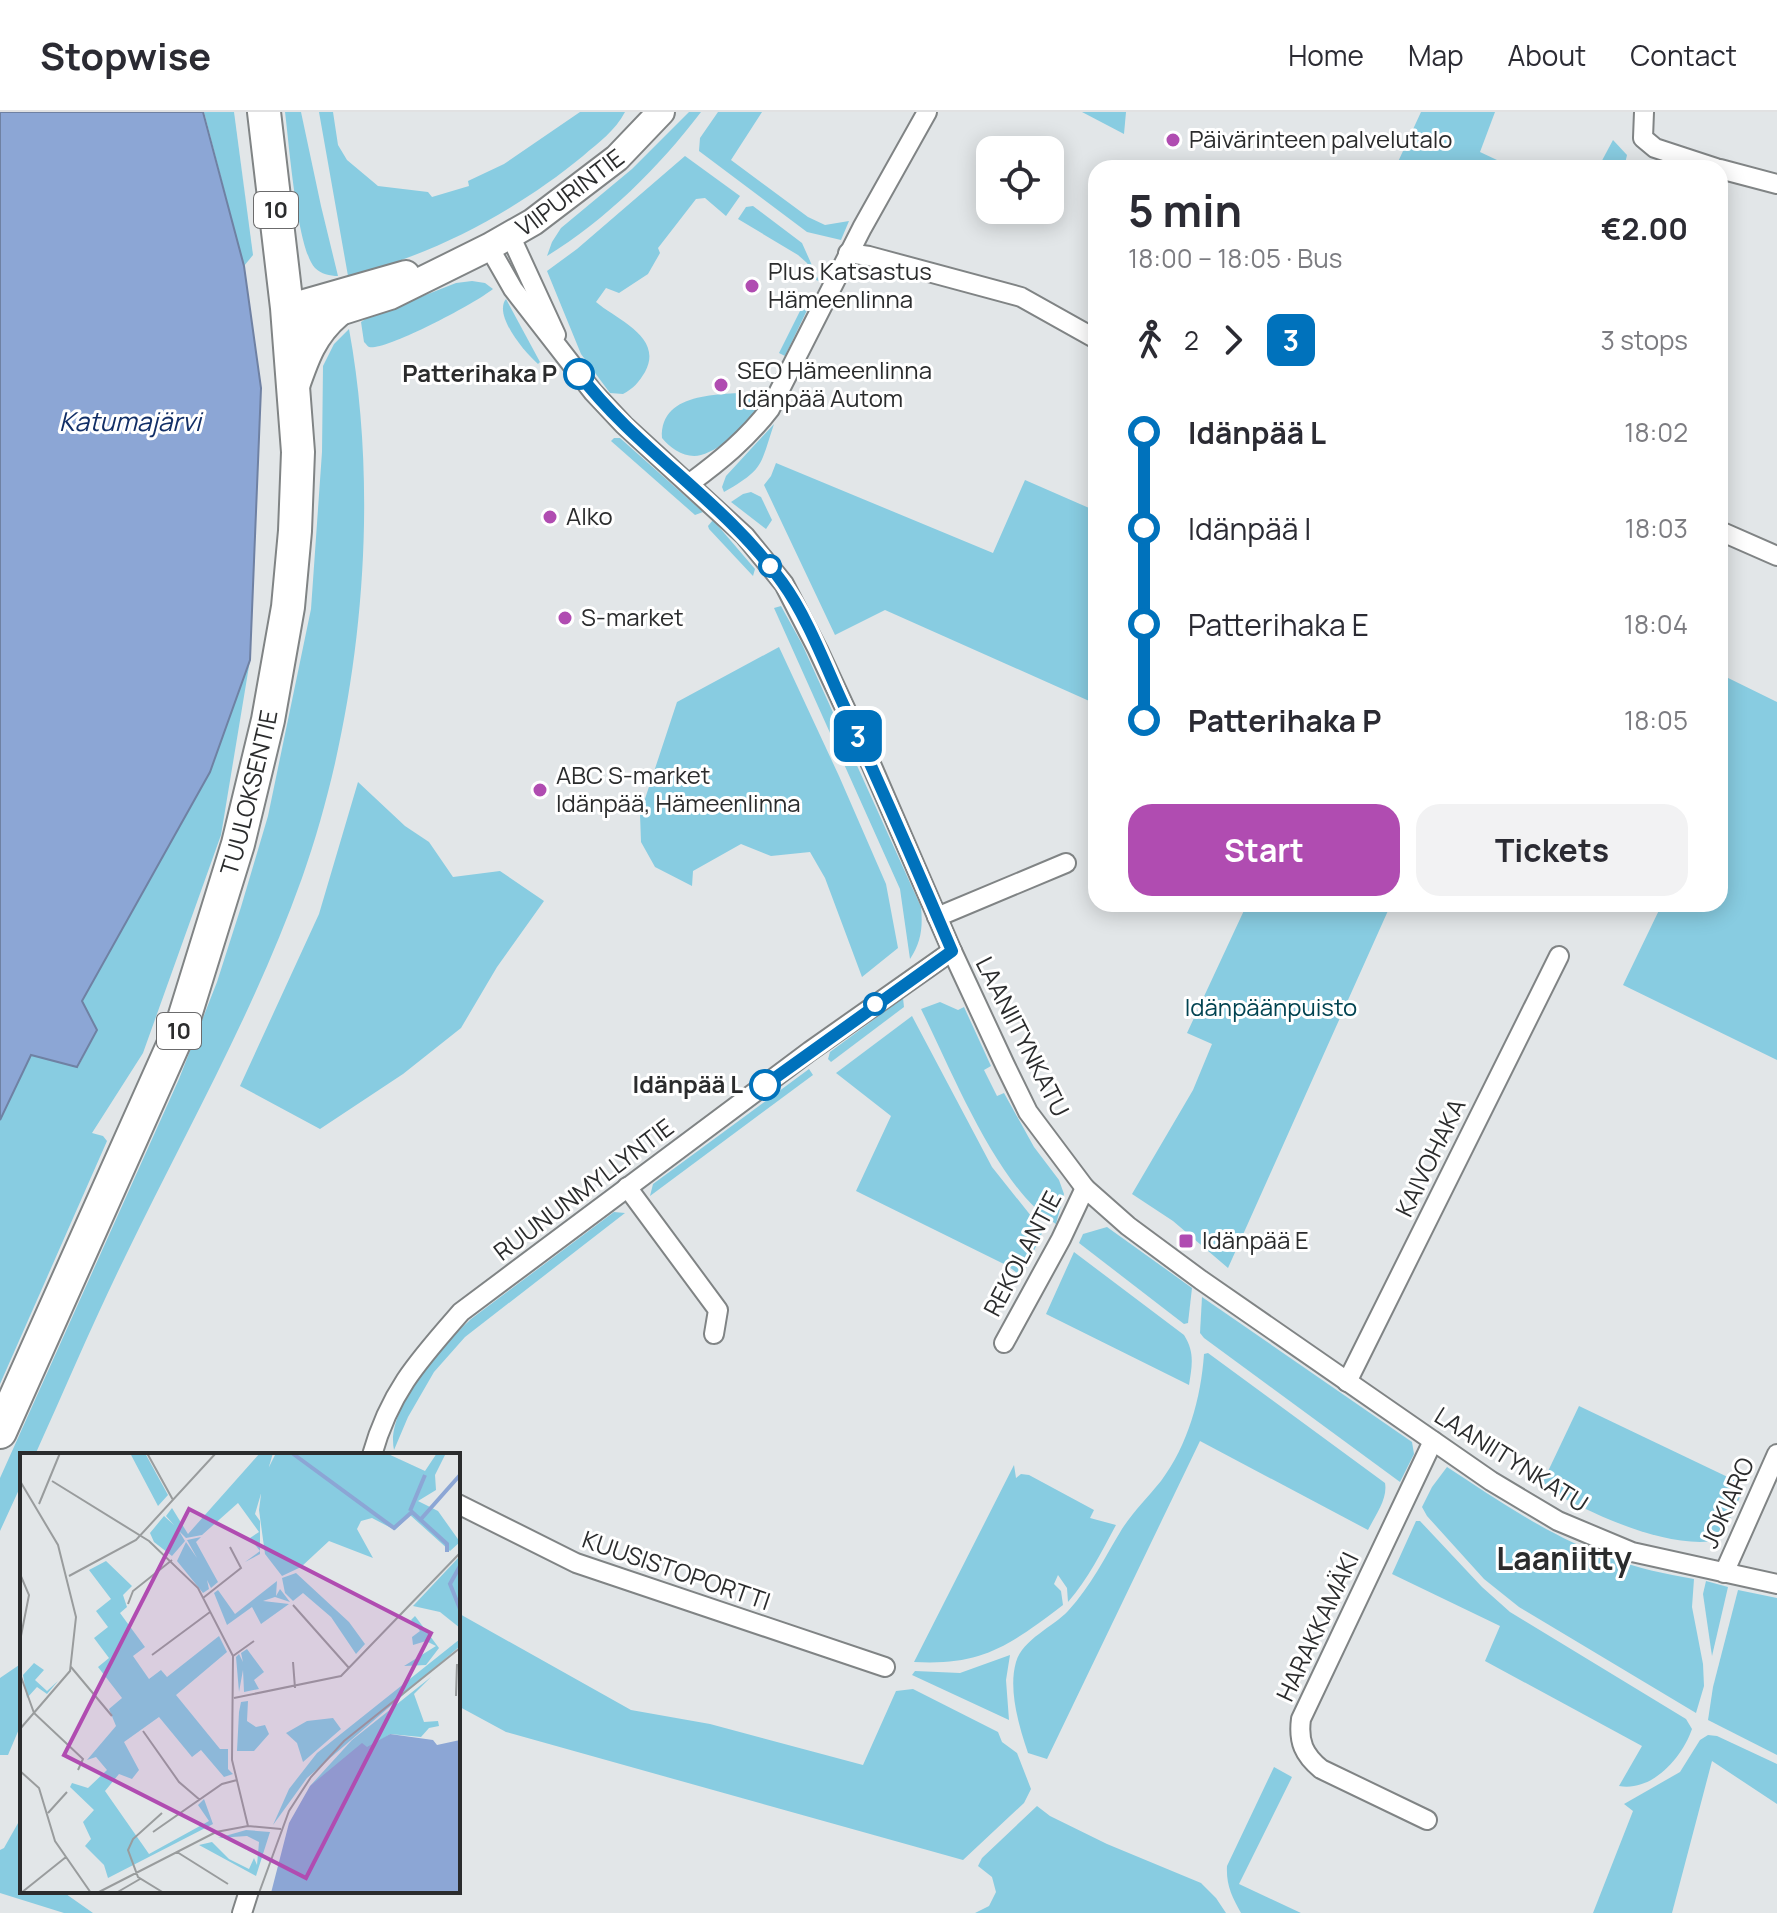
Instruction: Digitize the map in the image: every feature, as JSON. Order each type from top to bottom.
[{"type":"highway","name":"TUULOKSENTIE","points":[[0,1432],[182,1025],[238,844],[268,720],[288,607],[298,452],[288,318],[264,112]]},
{"type":"main road","name":"VIIPURINTIE","points":[[288,318],[338,314],[390,296],[533,222],[617,158],[661,112]]},
{"type":"main road","name":"VIIPURINTIE","points":[[288,318],[489,246]]},
{"type":"main road","points":[[294,393],[309,350],[325,325],[338,314]]},
{"type":"street","points":[[690,483],[754,431],[770,409],[848,253],[927,112]]},
{"type":"street","points":[[1644,112],[1643,138],[1655,148],[1693,160]]},
{"type":"street","points":[[1728,171],[1777,184]]},
{"type":"street","name":"LAANIITYNKATU","points":[[489,246],[513,289],[617,418],[745,536],[784,584],[871,764],[952,951],[1028,1112],[1085,1188],[1128,1226],[1347,1382],[1491,1481],[1558,1521],[1632,1552],[1777,1584]]},
{"type":"street","points":[[848,253],[1021,297],[1088,335]]},
{"type":"street","points":[[1728,535],[1777,556]]},
{"type":"street","points":[[937,917],[1066,863]]},
{"type":"street","name":"RUUNUNMYLLYNTIE","points":[[373,1453],[378,1433],[409,1373],[461,1312],[895,989],[952,951]]},
{"type":"street","name":"KAIVOHAKA","points":[[1347,1382],[1559,956]]},
{"type":"street","points":[[627,1187],[718,1310],[714,1334]]},
{"type":"street","name":"REKOLANTIE","points":[[1004,1343],[1085,1188]]},
{"type":"street","name":"HARAKKAMÄKI","points":[[1427,1820],[1321,1769],[1309,1759],[1301,1746],[1300,1729],[1301,1719],[1433,1441]]},
{"type":"street","name":"JOKIARO","points":[[1724,1573],[1777,1454]]},
{"type":"street","name":"KUUSISTOPORTTI","points":[[460,1505],[576,1563],[885,1667]]},
{"type":"street","points":[[242,1913],[248,1893]]},
{"type":"green space","points":[[204,112],[234,112],[253,255],[244,266]]},
{"type":"green space","points":[[285,112],[301,112],[338,276],[315,268],[303,240]]},
{"type":"green space","points":[[319,112],[333,112],[338,145],[347,160],[378,186],[428,192],[432,197],[469,186],[468,181],[504,164],[580,112],[625,112],[612,131],[583,156],[501,213],[411,257],[348,276]]},
{"type":"green space","points":[[689,112],[701,112],[668,153],[611,209],[547,256],[561,228],[632,169]]},
{"type":"green space","points":[[718,112],[762,112],[731,160],[808,217],[825,225],[849,221],[841,240],[807,232],[699,151],[700,138]]},
{"type":"green space","points":[[1082,112],[1126,112],[1124,134]]},
{"type":"green space","points":[[1421,112],[1495,112],[1480,152],[1497,160],[1399,160]]},
{"type":"green space","points":[[1613,140],[1627,155],[1626,160],[1602,160]]},
{"type":"green space","points":[[685,156],[740,196],[726,216],[705,198],[696,199],[658,248],[660,253],[648,274],[619,293],[606,288],[596,302],[636,331],[648,349],[649,360],[638,382],[623,394],[610,393],[581,354],[547,271]]},
{"type":"green space","points":[[753,206],[802,243],[819,281],[798,255],[738,219],[746,207]]},
{"type":"green space","points":[[456,283],[485,283],[493,289],[400,339],[373,347],[364,342],[361,322],[367,318]]},
{"type":"green space","points":[[506,299],[540,362],[538,364],[507,324],[503,306]]},
{"type":"green space","points":[[805,301],[810,304],[785,356],[779,353]]},
{"type":"green space","points":[[349,329],[359,396],[364,535],[360,606],[351,677],[339,746],[322,814],[283,927],[219,1070],[113,1281],[36,1453],[20,1453],[20,1487],[0,1531],[0,1478],[179,1079],[217,982],[268,816],[311,609],[322,452],[323,366],[334,344]]},
{"type":"green space","points":[[760,392],[763,395],[760,403],[748,422],[710,452],[695,456],[684,454],[662,438],[664,422],[683,403],[714,395]]},
{"type":"green space","points":[[774,424],[759,465],[747,478],[724,492],[722,487],[726,476]]},
{"type":"green space","points":[[620,438],[703,512],[695,515],[611,441]]},
{"type":"green space","points":[[776,463],[993,553],[1025,480],[1088,508],[1088,700],[885,610],[835,635],[764,485]]},
{"type":"green space","points":[[751,492],[761,497],[772,520],[766,529],[731,502]]},
{"type":"green space","points":[[713,520],[755,569],[753,576],[709,529]]},
{"type":"green space","points":[[781,606],[802,644],[921,907],[920,934],[910,959],[900,889],[774,608]]},
{"type":"green space","points":[[779,647],[886,884],[898,948],[862,977],[825,878],[810,852],[771,856],[741,844],[693,871],[692,886],[655,867],[641,842],[640,814],[677,702]]},
{"type":"green space","points":[[250,660],[221,835],[143,1053],[92,1133],[103,1136],[107,1141],[0,1384],[0,1120],[31,1055],[78,1067],[97,1030],[82,1001],[210,772]]},
{"type":"green space","points":[[1728,678],[1777,702],[1777,1060],[1623,985],[1658,912],[1728,912]]},
{"type":"green space","points":[[358,782],[405,826],[429,842],[453,877],[500,871],[544,901],[497,967],[461,1028],[403,1074],[320,1129],[240,1086],[319,914]]},
{"type":"green space","name":"Idänpäänpuisto","points":[[1243,912],[1387,912],[1228,1268],[1173,1221],[1132,1194],[1193,1090],[1212,1044],[1187,1033]]},
{"type":"green space","points":[[903,998],[904,1007],[831,1062],[828,1059],[830,1052]]},
{"type":"green space","points":[[940,1002],[958,1010],[964,1007],[991,1066],[984,1070],[997,1096],[1004,1093],[1034,1147],[1059,1180],[1064,1194],[1056,1224],[1035,1208],[1015,1185],[978,1127],[921,1009]]},
{"type":"green space","points":[[912,1016],[992,1167],[1043,1231],[1022,1277],[1008,1266],[856,1191],[891,1116],[836,1073]]},
{"type":"green space","points":[[809,1069],[813,1075],[650,1196],[653,1184]]},
{"type":"green space","points":[[614,1212],[625,1213],[465,1337],[434,1372],[408,1417],[394,1450],[398,1416],[418,1379],[445,1345],[471,1319]]},
{"type":"green space","points":[[1107,1227],[1192,1288],[1188,1323],[1184,1324],[1079,1243],[1083,1234]]},
{"type":"green space","points":[[1074,1252],[1184,1335],[1191,1353],[1189,1385],[1046,1314]]},
{"type":"green space","points":[[1202,1297],[1412,1442],[1414,1454],[1400,1482],[1204,1338],[1200,1333]]},
{"type":"green space","points":[[1208,1353],[1385,1483],[1385,1495],[1380,1507],[1368,1530],[1200,1441],[1047,1759],[1028,1753],[1014,1696],[1016,1662],[1025,1647],[1062,1617],[1076,1601],[1126,1523],[1170,1467],[1192,1420],[1204,1354]]},
{"type":"green space","points":[[1579,1406],[1734,1480],[1741,1495],[1720,1540],[1699,1542],[1652,1535],[1581,1507],[1541,1486]]},
{"type":"green space","points":[[1014,1465],[1016,1478],[1021,1474],[1029,1475],[1094,1510],[1090,1518],[1116,1525],[1068,1602],[1067,1588],[1058,1575],[1054,1584],[1061,1591],[1063,1605],[1011,1642],[959,1660],[914,1662]]},
{"type":"green space","points":[[1447,1467],[1567,1540],[1620,1562],[1694,1579],[1692,1607],[1704,1686],[1696,1713],[1519,1607],[1484,1579],[1422,1507]]},
{"type":"green space","points":[[1416,1521],[1420,1521],[1510,1612],[1686,1719],[1692,1729],[1681,1751],[1664,1771],[1643,1784],[1619,1786],[1642,1746],[1485,1661],[1500,1626],[1392,1574]]},
{"type":"green space","points":[[1706,1581],[1728,1587],[1712,1656],[1703,1594]]},
{"type":"green space","points":[[1738,1590],[1777,1598],[1777,1755],[1708,1720],[1713,1687]]},
{"type":"green space","points":[[460,1614],[631,1710],[710,1724],[863,1765],[896,1691],[913,1689],[998,1732],[1002,1742],[1017,1753],[1031,1789],[1024,1803],[963,1860],[506,1732],[460,1707]]},
{"type":"green space","points":[[1010,1655],[1006,1680],[1009,1720],[912,1675],[915,1671],[960,1673]]},
{"type":"green space","points":[[20,1664],[20,1727],[8,1755],[0,1755],[0,1678]]},
{"type":"green space","points":[[1708,1735],[1717,1736],[1777,1764],[1777,1804],[1712,1761],[1672,1913],[1593,1913],[1633,1811],[1624,1804],[1680,1772],[1700,1740]]},
{"type":"green space","points":[[1274,1767],[1292,1777],[1239,1884],[1301,1913],[1241,1913],[1230,1891],[1227,1866]]},
{"type":"green space","points":[[1037,1806],[1050,1816],[1107,1844],[1201,1883],[1226,1913],[975,1913],[989,1906],[996,1892],[992,1877],[978,1866],[982,1858]]},
{"type":"green space","points":[[20,1820],[20,1893],[66,1893],[93,1913],[64,1913],[0,1893],[0,1850]]},
{"type":"water","name":"Katumajärvi","points":[[0,112],[203,112],[244,266],[261,388],[250,660],[210,772],[82,1001],[97,1030],[77,1067],[31,1055],[0,1120]]},
{"type":"bus line","name":"3","points":[[579,374],[617,418],[745,536],[784,584],[871,764],[952,951],[765,1085]]},
{"type":"place","name":"Päivärinteen palvelutalo","points":[[1173,140]]},
{"type":"place","name":"Plus Katsastus Hämeenlinna","points":[[752,286]]},
{"type":"place","name":"Patterihaka P","points":[[579,374]]},
{"type":"place","name":"SEO Hämeenlinna Idänpää Autom","points":[[721,385]]},
{"type":"place","name":"Alko","points":[[550,517]]},
{"type":"place","name":"S-market","points":[[565,618]]},
{"type":"place","name":"ABC S-market Idänpää, Hämeenlinna","points":[[540,790]]},
{"type":"place","name":"Idänpää L","points":[[765,1085]]},
{"type":"place","name":"Idänpää E","points":[[1186,1241]]},
{"type":"district","name":"Laaniitty","points":[[1564,1559]]}]
